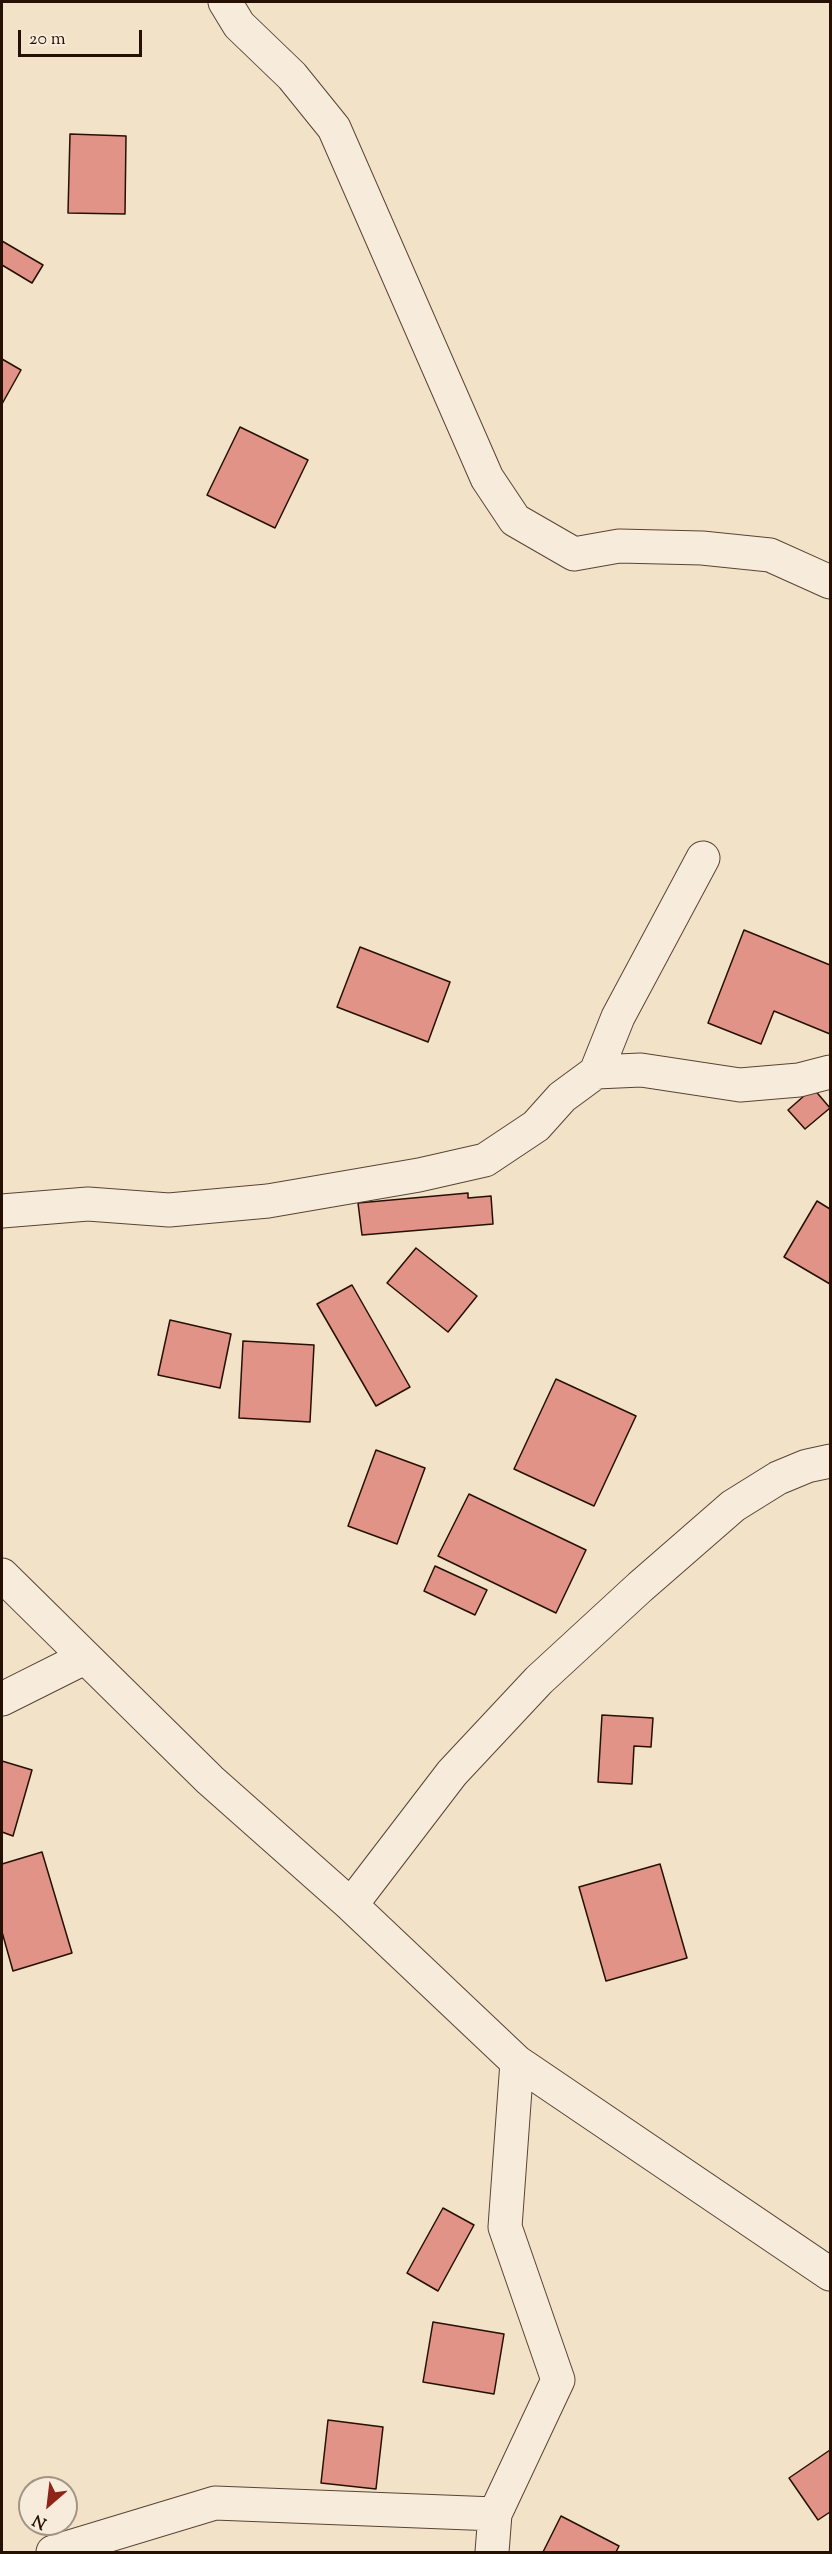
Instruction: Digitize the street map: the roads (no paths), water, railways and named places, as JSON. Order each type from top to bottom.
[{"type":"street","points":[[225,2],[240,25],[292,76],[334,128],[487,478],[515,520],[574,554],[619,546],[702,549],[770,555],[831,582]]},
{"type":"street","points":[[596,1072],[618,1017],[703,858]]},
{"type":"street","points":[[2,1211],[88,1204],[169,1210],[268,1201],[419,1175],[486,1160],[536,1126],[562,1096],[596,1072],[641,1070],[740,1085],[799,1080],[831,1072]]},
{"type":"street","points":[[351,1905],[452,1773],[539,1680],[733,1506],[778,1478],[807,1466],[831,1461]]},
{"type":"street","points":[[2,1575],[210,1780],[351,1905],[517,2062],[831,2274]]},
{"type":"street","points":[[2,1699],[84,1658]]},
{"type":"street","points":[[492,2553],[495,2514],[558,2380],[505,2227],[517,2062]]},
{"type":"street","points":[[52,2553],[215,2503],[495,2514]]}]
